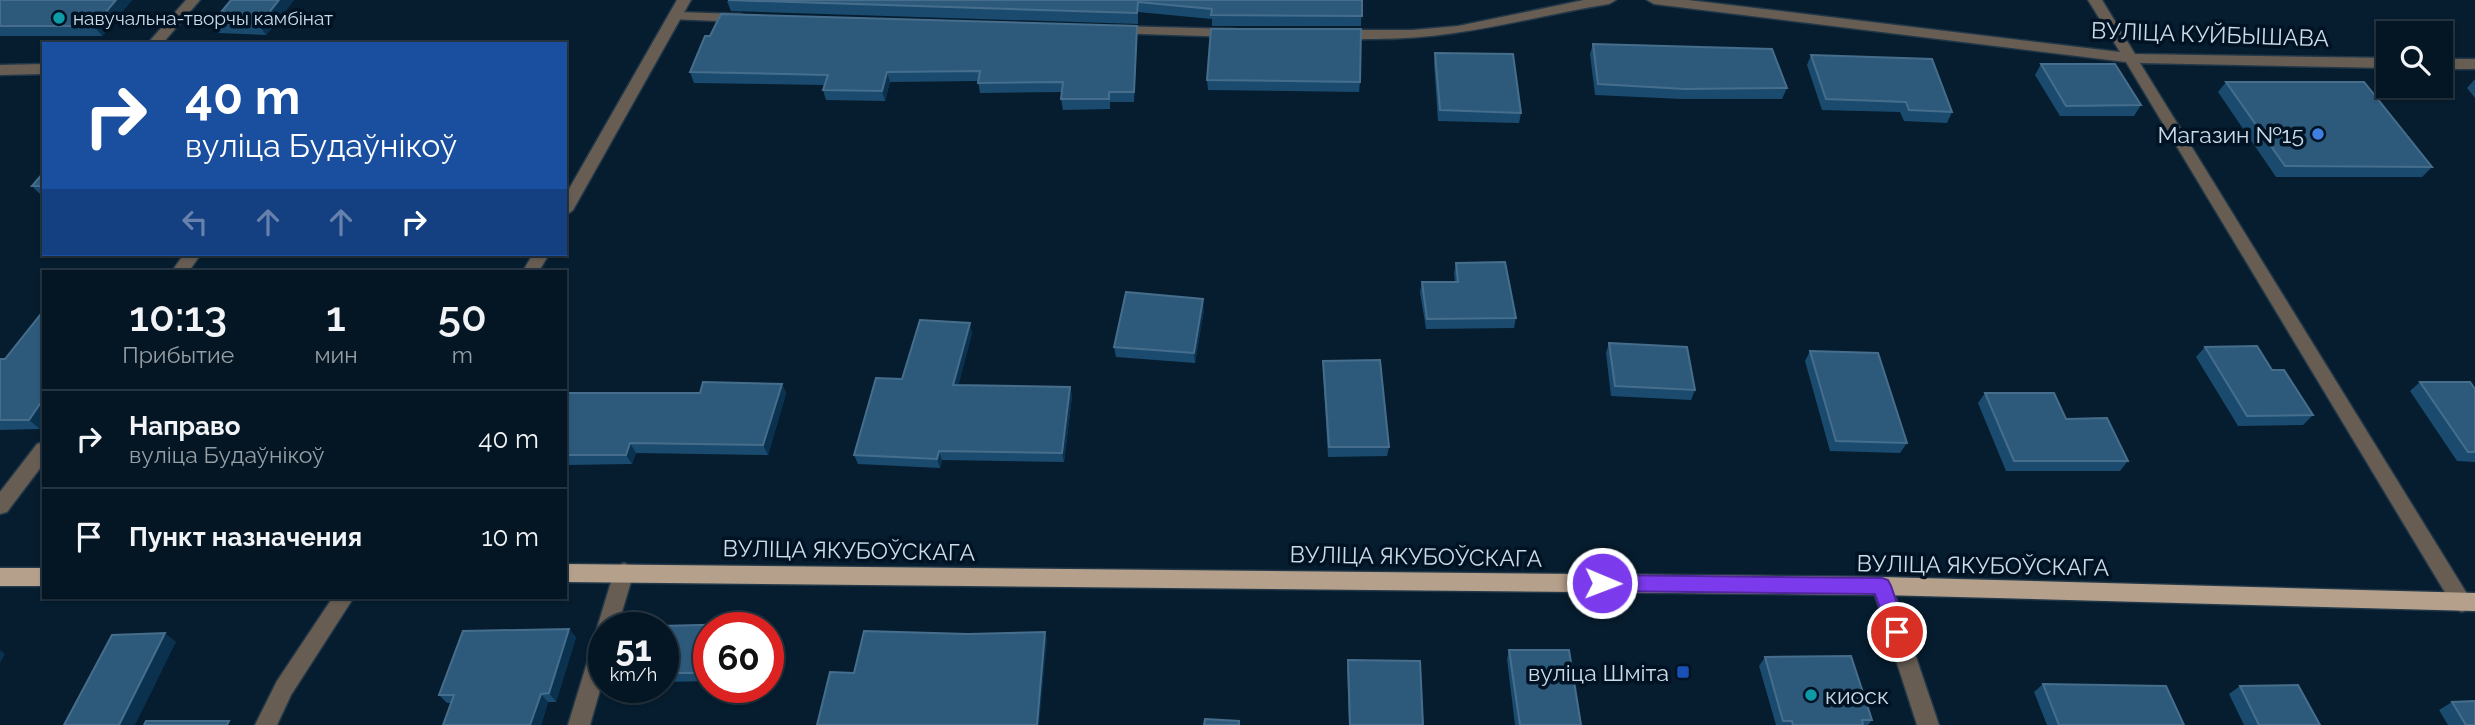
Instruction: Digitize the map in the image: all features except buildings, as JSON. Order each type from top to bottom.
[{"type":"main road","name":"ВУЛІЦА ЯКУБОЎСКАГА","points":[[567,573],[1882,586],[2469,603]]},
{"type":"main road","points":[[0,577],[42,577]]},
{"type":"street","points":[[155,42],[193,0]]},
{"type":"street","points":[[567,207],[684,0]]},
{"type":"street","points":[[1328,34],[1436,33],[1484,26],[1562,6],[1609,0]]},
{"type":"street","name":"ВУЛІЦА КУЙБЫШАВА","points":[[1654,0],[2129,58],[2376,63]]},
{"type":"street","points":[[2095,0],[2469,603]]},
{"type":"street","points":[[676,16],[759,18]]},
{"type":"street","points":[[1107,29],[1246,33]]},
{"type":"street","points":[[2453,64],[2475,64]]},
{"type":"street","points":[[0,69],[42,69]]},
{"type":"street","points":[[181,270],[191,256]]},
{"type":"street","points":[[0,506],[42,452]]},
{"type":"street","points":[[612,612],[624,572]]},
{"type":"street","points":[[1882,586],[1928,725]]},
{"type":"street","points":[[266,725],[285,688],[343,599]]},
{"type":"street","points":[[579,725],[588,694]]},
{"type":"place","name":"навучальна-творчы камбінат","points":[[59,18]]},
{"type":"place","name":"Магазин №15","points":[[2318,134]]},
{"type":"place","name":"вуліца Шміта","points":[[1683,672]]},
{"type":"place","name":"киоск","points":[[1811,695]]},
{"type":"route","points":[[1602,583],[1882,586],[1897,632]]}]
